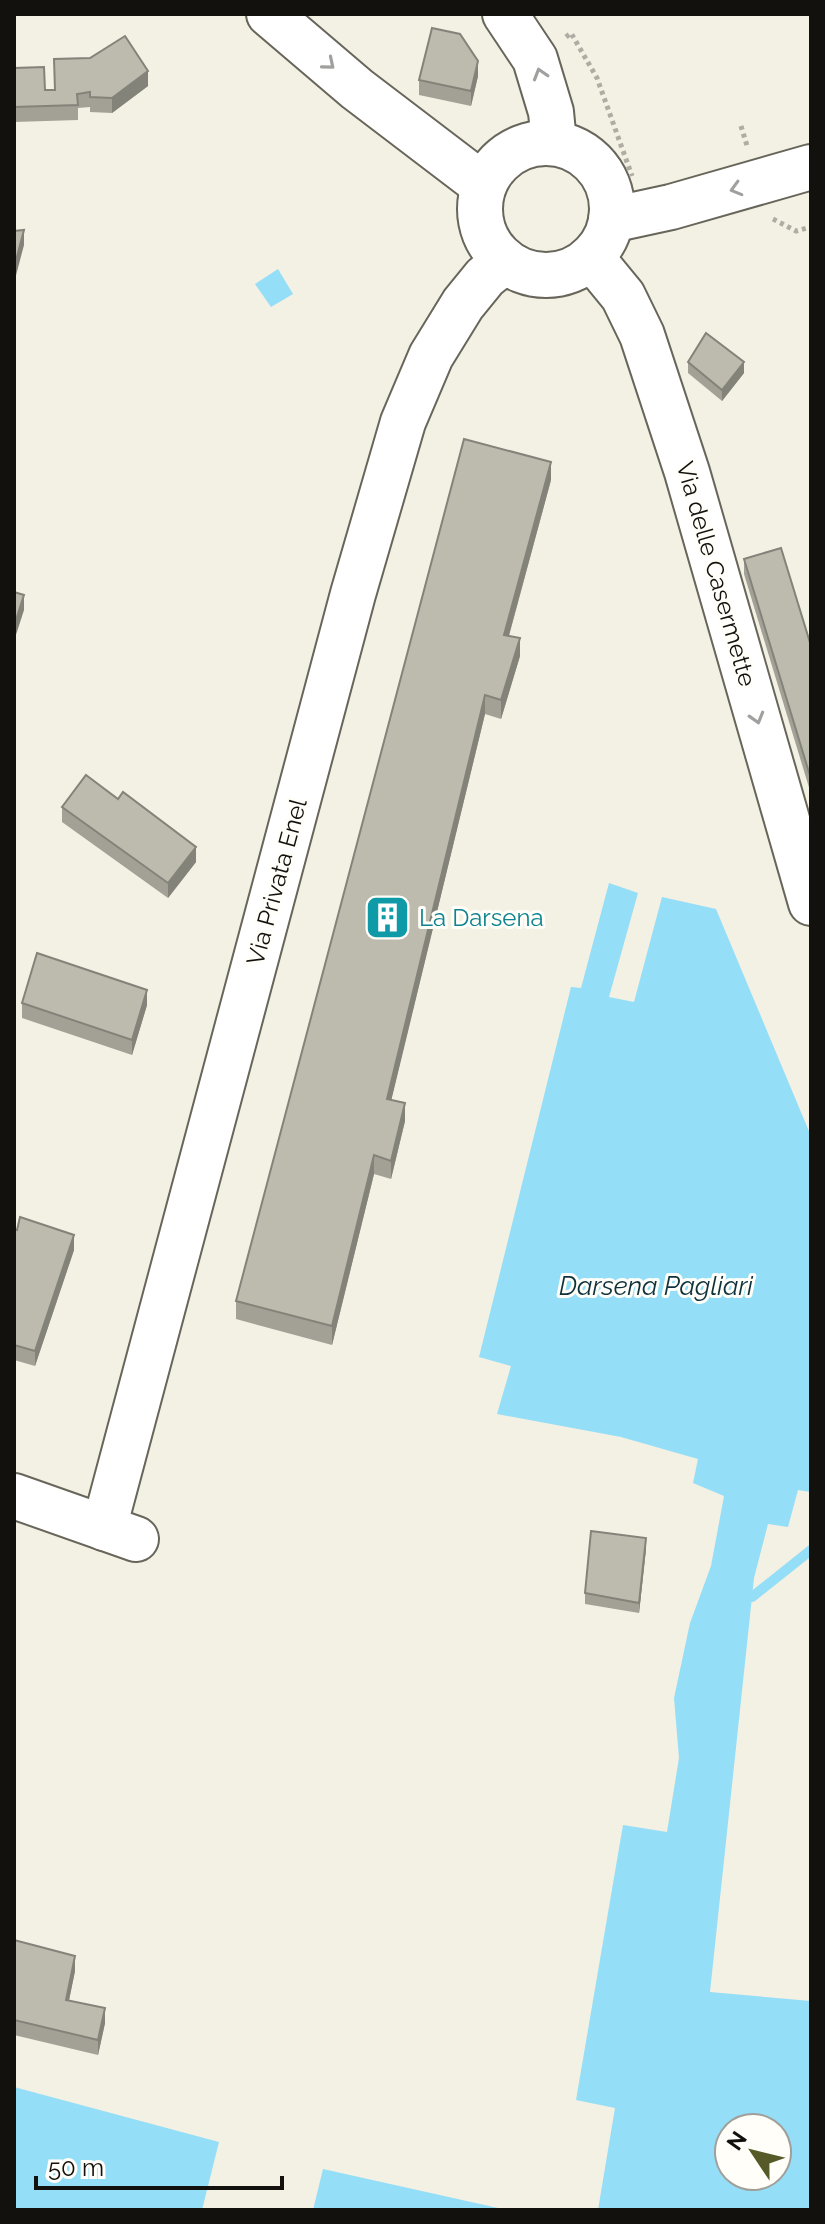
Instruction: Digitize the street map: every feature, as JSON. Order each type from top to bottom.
[{"type":"main road","points":[[269,14],[357,89],[483,185]]},
{"type":"main road","points":[[505,14],[535,59],[551,112],[554,143]]},
{"type":"main road","points":[[554,143],[574,149],[592,161],[605,178],[612,199],[601,239],[576,269],[548,275],[520,271],[504,262],[490,246],[481,227],[479,205],[483,185],[495,166],[512,151],[532,144],[554,143]]},
{"type":"main road","points":[[601,239],[671,207],[811,167]]},
{"type":"main road","name":"Via delle Casermette","points":[[601,239],[642,335],[689,482],[811,903]]},
{"type":"main road","name":"Via Privata Enel","points":[[14,1496],[120,1534],[353,594],[403,422],[431,356],[444,334],[485,277],[504,262]]},
{"type":"path","points":[[741,126],[749,154]]},
{"type":"path","points":[[772,218],[796,231],[811,227]]},
{"type":"water","points":[[278,269],[293,294],[271,307],[255,284]]},
{"type":"water","name":"Darsena Pagliari","points":[[609,883],[638,893],[609,997],[634,1002],[662,897],[716,909],[811,1136],[811,1492],[798,1490],[788,1527],[768,1524],[754,1578],[710,1992],[811,2001],[811,2210],[598,2210],[615,2108],[576,2100],[623,1825],[667,1832],[679,1758],[674,1698],[690,1623],[711,1566],[724,1496],[693,1483],[698,1459],[621,1437],[497,1414],[511,1366],[479,1357],[571,987],[581,988]]},
{"type":"water","points":[[14,2087],[219,2142],[202,2210],[14,2210]]},
{"type":"water","points":[[323,2169],[507,2210],[313,2210]]},
{"type":"building","points":[[432,28],[460,34],[478,61],[471,91],[419,80]]},
{"type":"building","points":[[125,36],[148,71],[112,98],[90,97],[90,92],[77,94],[78,105],[14,107],[14,68],[44,67],[45,90],[55,90],[54,59],[90,58]]},
{"type":"building","points":[[24,230],[14,268],[14,231]]},
{"type":"building","points":[[706,333],[744,362],[722,390],[688,362]]},
{"type":"building","name":"La Darsena","points":[[464,439],[551,462],[504,635],[520,638],[501,700],[485,695],[387,1099],[405,1103],[391,1161],[374,1155],[332,1326],[236,1301]]},
{"type":"building","points":[[781,548],[811,646],[811,779],[744,559]]},
{"type":"building","points":[[14,592],[24,595],[14,626]]},
{"type":"building","points":[[86,775],[118,799],[123,792],[196,847],[168,883],[62,807]]},
{"type":"building","points":[[37,953],[147,990],[132,1040],[22,1003]]},
{"type":"building","points":[[20,1217],[74,1235],[35,1351],[14,1345],[14,1229],[17,1230]]},
{"type":"building","points":[[591,1531],[646,1538],[639,1603],[585,1593]]},
{"type":"building","points":[[14,1940],[75,1956],[66,2000],[105,2008],[98,2040],[14,2020]]},
{"type":"waterway","points":[[752,1597],[811,1550]]},
{"type":"place","name":"La Darsena","points":[[388,918]]}]
